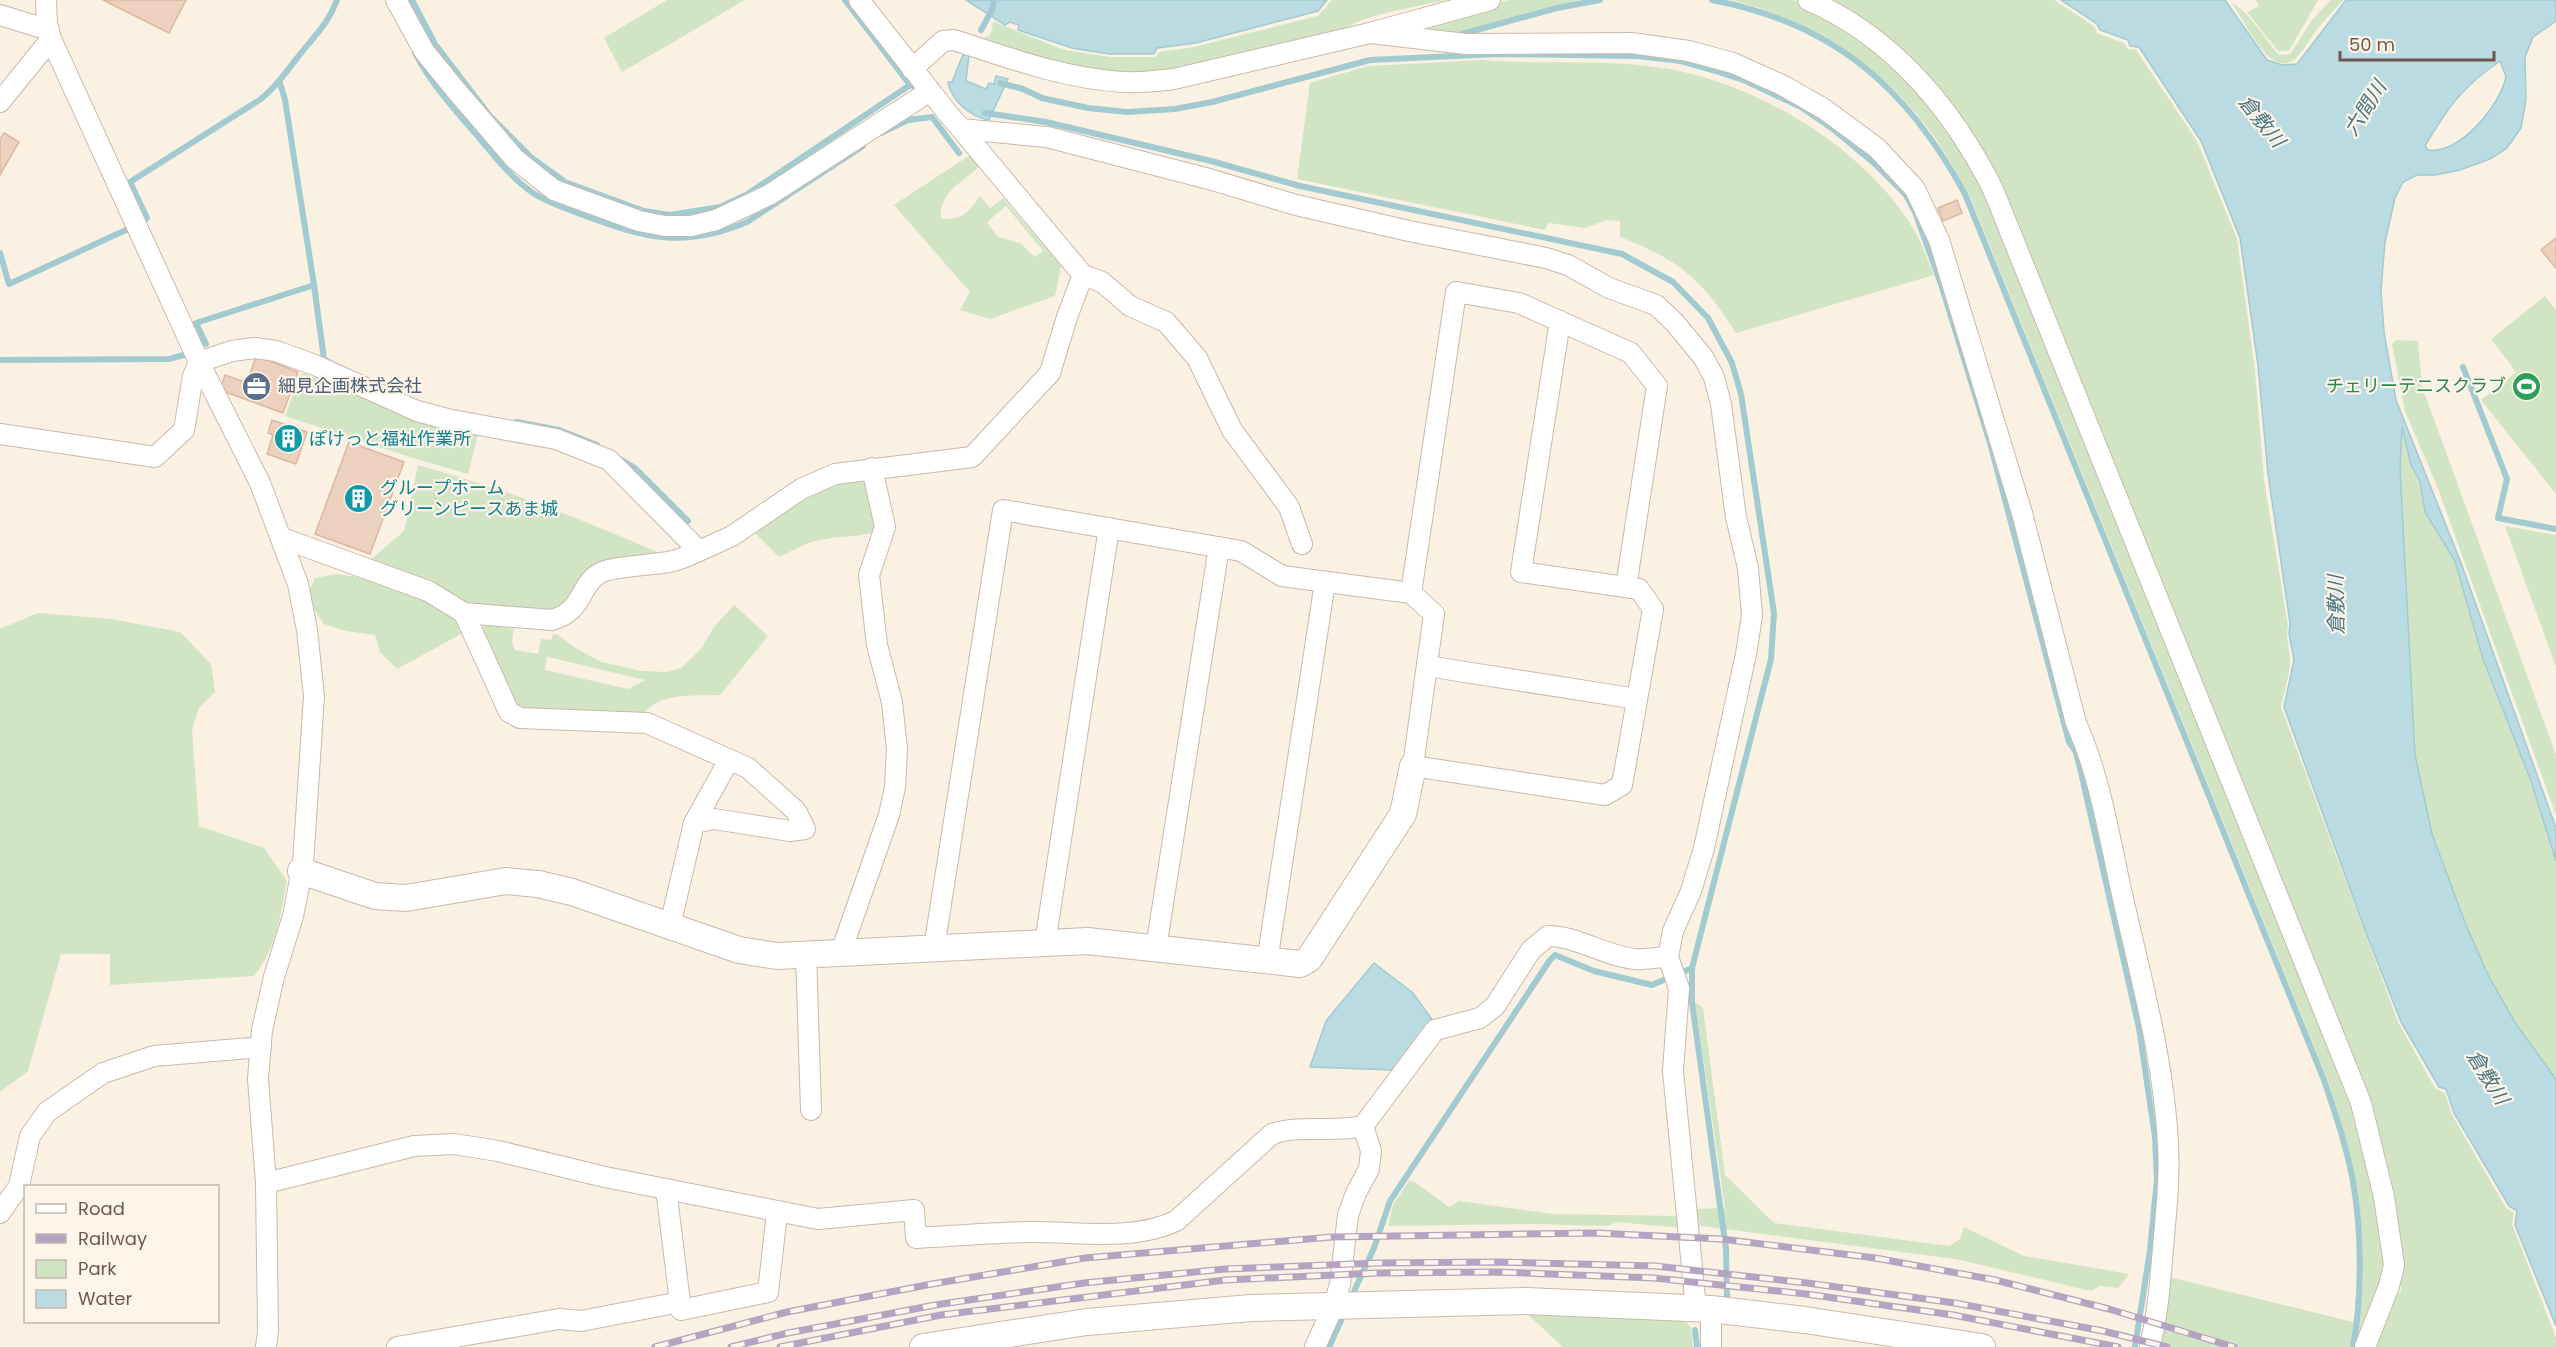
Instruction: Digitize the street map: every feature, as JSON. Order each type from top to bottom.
[{"type":"street","points":[[46,0],[50,34],[199,362],[260,483],[298,584],[308,630],[314,696],[302,871],[293,916],[274,977],[262,1030],[258,1079],[266,1183],[268,1331],[266,1347]]},
{"type":"street","points":[[396,0],[424,51],[495,137],[530,173],[555,190],[594,206],[639,221],[665,226],[691,226],[716,220],[743,209],[769,195],[930,91]]},
{"type":"street","points":[[859,0],[912,69],[1083,275],[1102,282],[1130,306],[1166,322],[1197,358],[1232,430],[1289,507],[1302,544]]},
{"type":"street","points":[[912,69],[943,41],[954,40],[1052,70],[1109,81],[1147,82],[1204,73],[1370,33],[1490,0]]},
{"type":"street","points":[[1808,0],[1824,7],[1880,43],[1925,86],[1957,128],[1986,175],[2009,228],[2361,1103],[2385,1197],[2394,1265],[2389,1286],[2365,1347]]},
{"type":"street","points":[[0,15],[50,34]]},
{"type":"street","points":[[1370,33],[1462,44],[1630,43],[1689,51],[1732,63],[1784,86],[1824,109],[1877,148],[1916,189],[1939,240],[2022,513],[2076,723],[2087,747],[2100,794],[2151,1029],[2164,1099],[2168,1143],[2168,1189],[2159,1306],[2150,1347]]},
{"type":"street","points":[[0,102],[50,34]]},
{"type":"street","points":[[961,129],[1047,137],[1209,179],[1296,205],[1409,231],[1546,258],[1568,265],[1609,288],[1656,305],[1690,339],[1714,377],[1721,404],[1736,517],[1748,568],[1752,616],[1746,654],[1704,848],[1691,891],[1672,931],[1672,969],[1679,988],[1673,1071],[1703,1309],[1711,1347]]},
{"type":"street","points":[[282,538],[428,591],[464,613],[552,620],[564,616],[576,606],[590,581],[601,572],[674,561],[699,551],[732,536],[801,489],[835,474],[972,457],[1050,373],[1083,275]]},
{"type":"street","points":[[1411,593],[1456,292],[1519,303],[1631,353],[1657,386],[1626,586]]},
{"type":"street","points":[[1413,766],[1605,795],[1622,785],[1653,609],[1639,589],[1521,572],[1560,321]]},
{"type":"street","points":[[0,434],[155,457],[184,430],[193,376],[199,362],[232,351],[254,348],[276,351],[315,364],[417,411],[447,419],[555,439],[609,460],[699,551]]},
{"type":"street","points":[[841,952],[889,815],[895,787],[897,749],[892,702],[877,645],[869,575],[885,527],[872,468]]},
{"type":"street","points":[[302,871],[375,896],[406,898],[506,881],[538,884],[572,892],[739,950],[777,956],[1087,941],[1300,964],[1308,959],[1403,814],[1413,766],[1434,614],[1411,593],[1282,576],[1241,551],[1003,510],[934,948]]},
{"type":"street","points":[[1045,943],[1109,528]]},
{"type":"street","points":[[1156,948],[1219,548]]},
{"type":"street","points":[[1267,962],[1325,582]]},
{"type":"street","points":[[464,613],[509,712],[520,718],[647,723],[748,768],[796,811],[805,828],[790,831],[714,819],[694,823]]},
{"type":"street","points":[[1427,666],[1637,699]]},
{"type":"street","points":[[669,926],[694,823],[729,760]]},
{"type":"street","points":[[266,1183],[414,1146],[454,1144],[498,1151],[606,1178],[777,1213],[818,1219],[914,1210],[916,1238],[1028,1232],[1113,1234],[1159,1229],[1176,1221],[1272,1134],[1287,1128],[1347,1130],[1363,1126],[1435,1030],[1480,1018],[1495,1006],[1531,950],[1548,936],[1564,936],[1600,951],[1672,969]]},
{"type":"street","points":[[806,954],[811,1110]]},
{"type":"street","points":[[0,1213],[19,1186],[30,1136],[47,1112],[104,1073],[154,1056],[261,1047]]},
{"type":"street","points":[[1315,1347],[1344,1305],[1340,1284],[1348,1215],[1356,1193],[1369,1169],[1371,1151],[1363,1126]]},
{"type":"street","points":[[666,1189],[681,1310],[768,1292],[777,1213]]},
{"type":"street","points":[[397,1347],[559,1318],[581,1321],[680,1302]]},
{"type":"street","points":[[924,1347],[1087,1322],[1251,1308],[1526,1302],[1703,1309],[1904,1334],[1982,1347]]},
{"type":"green space","points":[[667,0],[745,0],[622,72],[604,38]]},
{"type":"green space","points":[[1332,0],[1445,0],[1368,18],[1340,31],[1329,39],[1181,75],[1109,77],[982,43],[993,29],[991,25],[994,22],[1064,50],[1111,57],[1155,57],[1160,52],[1194,47],[1318,16]]},
{"type":"green space","points":[[1509,0],[1580,0],[1459,33],[1400,28],[1431,22]]},
{"type":"green space","points":[[1731,0],[1793,0],[1838,20],[1904,71],[1980,173],[2354,1098],[2389,1271],[2360,1347],[2158,1347],[2169,1298],[2169,1277],[2353,1322],[2354,1327],[2359,1327],[2362,1263],[2358,1199],[2350,1155],[2329,1083],[1969,194],[1938,142],[1914,110],[1869,68],[1844,50],[1790,20]]},
{"type":"green space","points":[[1824,0],[2054,0],[2094,26],[2097,33],[2124,43],[2128,49],[2136,50],[2197,141],[2237,239],[2255,371],[2264,480],[2288,626],[2290,665],[2281,707],[2398,1022],[2435,1088],[2445,1093],[2452,1115],[2506,1208],[2514,1213],[2512,1224],[2556,1338],[2556,1347],[2369,1347],[2390,1298],[2401,1292],[2393,1212],[2364,1082],[2010,212],[1981,147],[1939,92]]},
{"type":"green space","points":[[2256,0],[2318,0],[2289,51],[2278,51],[2247,12],[2259,6]]},
{"type":"green space","points":[[2331,0],[2343,0],[2318,28],[2297,57],[2283,64],[2266,54],[2232,3],[2251,20],[2279,55],[2290,54],[2313,19]]},
{"type":"green space","points":[[1482,60],[1623,64],[1669,69],[1738,89],[1772,105],[1837,146],[1865,170],[1890,197],[1911,225],[1934,275],[1736,333],[1712,298],[1687,273],[1658,254],[1620,237],[1620,221],[1607,220],[1585,228],[1548,223],[1545,230],[1297,179],[1310,83],[1368,66]]},
{"type":"green space","points":[[970,155],[979,167],[952,189],[943,202],[941,219],[959,217],[972,207],[980,196],[990,208],[1003,198],[1061,266],[1055,296],[990,319],[960,310],[970,292],[894,205]],"holes":[[[1006,206],[1043,251],[1035,257],[1020,243],[998,237],[987,222]]]},
{"type":"green space","name":"チェリーテニスクラブ","points":[[2545,296],[2556,310],[2556,494],[2481,400],[2516,372],[2491,339]]},
{"type":"green space","points":[[2396,340],[2418,341],[2422,386],[2556,755],[2556,815],[2437,486],[2405,411],[2392,344]]},
{"type":"green space","points":[[304,373],[421,422],[448,430],[478,434],[468,474],[285,416],[300,376]]},
{"type":"green space","points":[[2402,427],[2411,465],[2420,481],[2425,512],[2455,561],[2483,659],[2531,781],[2556,861],[2556,1079],[2516,1024],[2488,975],[2466,925],[2432,834],[2415,755],[2400,468]]},
{"type":"green space","points":[[418,465],[540,504],[659,553],[604,563],[563,612],[465,606],[369,561],[404,531]]},
{"type":"green space","points":[[866,477],[878,531],[819,540],[779,557],[754,532],[788,506],[822,488]]},
{"type":"green space","points":[[2505,526],[2556,535],[2556,667]]},
{"type":"green space","points":[[336,574],[389,584],[426,598],[442,607],[465,632],[397,669],[380,652],[375,635],[346,631],[324,624],[310,604],[310,589],[315,578]]},
{"type":"green space","points":[[734,605],[768,636],[720,695],[667,699],[658,702],[642,715],[519,714],[481,643],[484,624],[514,629],[512,643],[515,650],[538,654],[541,639],[551,640],[553,634],[601,662],[642,671],[666,672],[681,668],[701,649],[714,627]],"holes":[[[547,657],[645,680],[628,689],[545,670]]]},
{"type":"green space","points":[[38,613],[111,619],[180,632],[211,664],[215,692],[199,708],[192,730],[199,826],[264,848],[287,881],[273,943],[254,976],[110,985],[110,954],[61,954],[28,1071],[0,1092],[0,629]]},
{"type":"green space","points":[[1695,1002],[1703,1008],[1725,1175],[1774,1223],[1949,1246],[1960,1239],[1964,1227],[2024,1256],[2129,1274],[2118,1288],[2100,1286],[2091,1291],[1956,1259],[1694,1225],[1693,1209],[1725,1208]]},
{"type":"green space","points":[[1409,1181],[1416,1183],[1449,1207],[1459,1201],[1553,1214],[1680,1216],[1680,1228],[1617,1222],[1608,1226],[1530,1224],[1388,1226],[1393,1205]]},
{"type":"green space","points":[[1524,1311],[1684,1319],[1691,1328],[1693,1347],[1563,1347]]},
{"type":"water","points":[[966,0],[1327,0],[1318,11],[1196,43],[1157,48],[1154,54],[1109,54],[1072,48],[1018,30],[1019,25],[1010,22],[1005,25]]},
{"type":"water","points":[[2061,0],[2225,0],[2267,60],[2282,65],[2297,64],[2346,0],[2556,0],[2556,21],[2533,37],[2525,57],[2526,100],[2521,128],[2507,148],[2490,159],[2460,170],[2435,175],[2417,175],[2403,182],[2395,198],[2385,242],[2381,290],[2384,332],[2396,400],[2461,563],[2556,828],[2556,861],[2531,781],[2483,659],[2455,561],[2425,512],[2420,481],[2411,465],[2402,427],[2400,468],[2415,755],[2432,834],[2466,925],[2488,975],[2516,1024],[2556,1079],[2556,1326],[2515,1225],[2517,1211],[2509,1206],[2454,1113],[2446,1089],[2439,1087],[2401,1022],[2366,933],[2284,707],[2294,660],[2268,474],[2258,365],[2240,238],[2201,141],[2139,47],[2130,46],[2128,40],[2100,30],[2097,24]],"holes":[[[2500,61],[2506,77],[2496,101],[2477,126],[2453,145],[2428,150],[2425,146],[2441,120],[2475,80]]]},
{"type":"water","points":[[964,52],[969,55],[966,81],[986,89],[989,83],[994,84],[996,76],[1008,79],[989,120],[969,112],[953,96],[950,89],[948,82],[952,82]]},
{"type":"water","points":[[1374,963],[1413,993],[1433,1021],[1392,1070],[1310,1067],[1326,1021]]},
{"type":"building","points":[[103,0],[186,0],[169,33]]},
{"type":"building","points":[[4,133],[19,142],[0,175],[0,139]]},
{"type":"building","points":[[1957,200],[1962,213],[1943,221],[1938,208]]},
{"type":"building","points":[[2556,238],[2556,268],[2541,250]]},
{"type":"building","name":"細見企画株式会社","points":[[256,356],[298,372],[283,413],[220,390],[225,375],[247,383]]},
{"type":"building","name":"ぽけっと福祉作業所","points":[[272,420],[307,432],[296,464],[267,454],[273,435],[268,433]]},
{"type":"building","name":"グループホーム グリーンピースあま城","points":[[349,442],[404,462],[370,554],[315,534]]},
{"type":"waterway","points":[[145,219],[147,218],[130,182],[261,99],[320,30],[337,0]]},
{"type":"waterway","points":[[412,0],[435,44],[490,116],[532,158],[565,182],[644,211],[670,215],[720,207],[746,195],[910,85],[913,86]]},
{"type":"waterway","points":[[845,0],[910,85]]},
{"type":"waterway","points":[[981,30],[992,10],[994,0]]},
{"type":"waterway","points":[[1462,39],[1462,34],[1557,8],[1600,0]]},
{"type":"waterway","points":[[1712,0],[1755,11],[1794,25],[1830,43],[1862,66],[1891,92],[1918,122],[1965,194],[2324,1080],[2344,1143],[2356,1201],[2359,1286],[2353,1347]]},
{"type":"waterway","points":[[415,53],[428,75],[451,105],[502,165],[525,187],[539,197],[557,205],[626,230],[645,234],[683,238],[703,236],[747,222],[863,146]]},
{"type":"waterway","points":[[1000,83],[1023,89],[1042,98],[1088,108],[1127,112],[1175,109],[1212,102],[1370,60],[1498,54],[1637,56],[1681,61],[1746,81],[1801,107],[1833,129],[1875,164],[1906,195],[1915,212],[1941,284],[1990,443],[2069,742],[2076,752],[2139,1028],[2155,1137],[2157,1179],[2150,1250],[2135,1347]]},
{"type":"waterway","points":[[206,344],[196,323],[314,285],[285,100],[280,83]]},
{"type":"waterway","points":[[985,113],[1046,122],[1211,161],[1300,186],[1622,254],[1673,282],[1708,318],[1732,363],[1741,394],[1774,613],[1771,659],[1692,968],[1692,1002],[1726,1249],[1727,1297]]},
{"type":"waterway","points":[[881,133],[908,120],[932,117],[959,153]]},
{"type":"waterway","points":[[0,253],[9,284],[128,229]]},
{"type":"waterway","points":[[314,285],[324,359],[329,362]]},
{"type":"waterway","points":[[0,360],[169,359],[187,354]]},
{"type":"waterway","points":[[2463,367],[2507,479],[2498,518],[2556,529]]},
{"type":"waterway","points":[[517,422],[559,430],[597,445]]},
{"type":"waterway","points":[[618,458],[635,468],[688,521]]},
{"type":"waterway","points":[[1350,1300],[1374,1248],[1390,1201],[1555,955],[1594,971],[1652,985],[1692,968]]},
{"type":"waterway","points":[[1329,1347],[1345,1312]]},
{"type":"waterway","points":[[1695,1330],[1697,1347]]},
{"type":"railway","points":[[655,1347],[787,1312],[1085,1258],[1332,1237],[1596,1233],[1721,1239],[1875,1258],[1995,1280],[2109,1309],[2234,1347]]},
{"type":"railway","points":[[731,1347],[788,1333],[935,1305],[1084,1283],[1225,1269],[1378,1263],[1498,1262],[1655,1266],[1807,1283],[1955,1303],[2103,1331],[2167,1347]]},
{"type":"railway","points":[[780,1347],[941,1315],[1225,1280],[1377,1273],[1497,1272],[1654,1278],[1806,1294],[1953,1315],[2118,1347]]},
{"type":"place","name":"細見企画株式会社","points":[[257,386]]},
{"type":"place","name":"チェリーテニスクラブ","points":[[2527,386]]},
{"type":"place","name":"ぽけっと福祉作業所","points":[[288,439]]},
{"type":"place","name":"グループホーム グリーンピースあま城","points":[[359,498]]},
{"type":"water label","name":"六間川","points":[[2365,108]]},
{"type":"water label","name":"倉敷川","points":[[2262,121]]},
{"type":"water label","name":"倉敷川","points":[[2336,605]]},
{"type":"water label","name":"倉敷川","points":[[2488,1077]]}]
